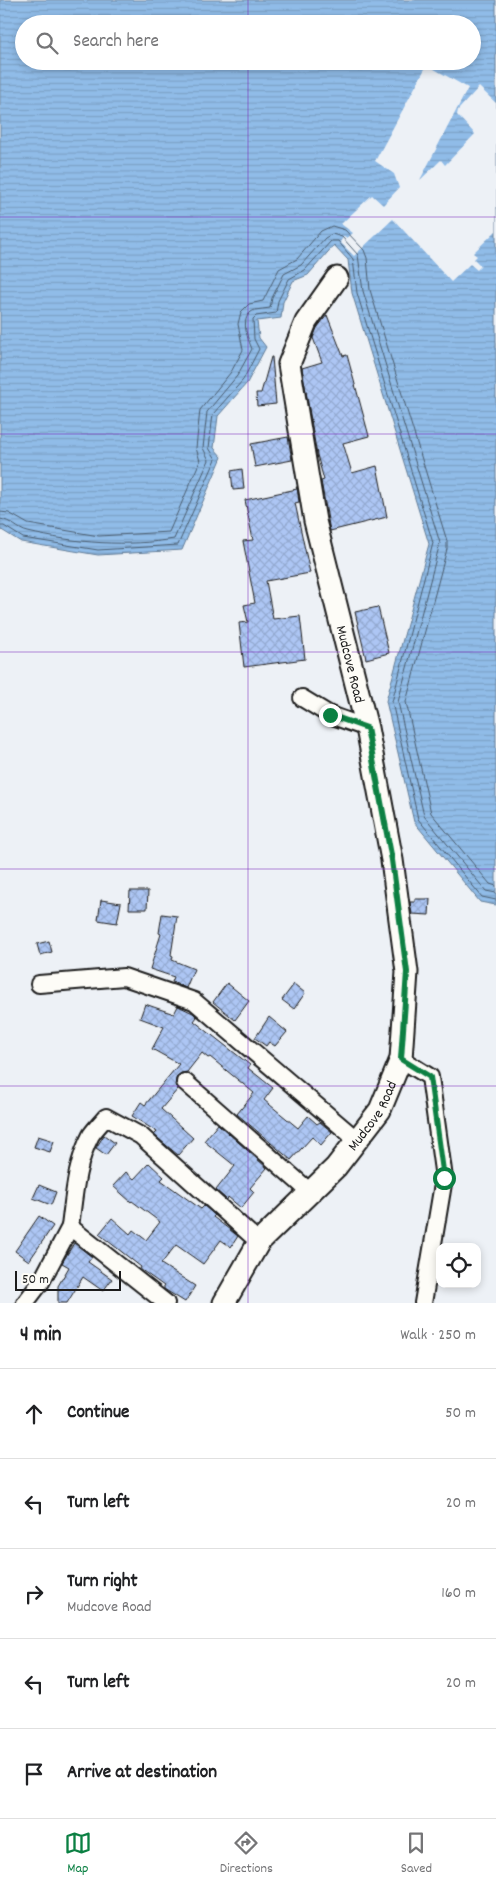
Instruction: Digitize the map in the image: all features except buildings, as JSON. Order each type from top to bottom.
[{"type":"street","name":"Mudcove Road","points":[[224,1303],[259,1242],[336,1167],[380,1110],[401,1059],[407,972],[392,860],[367,728],[315,521],[289,364],[306,322],[337,278]]},
{"type":"street","points":[[302,698],[330,715],[367,728]]},
{"type":"street","points":[[40,984],[124,977],[194,1001],[357,1140]]},
{"type":"street","points":[[401,1059],[430,1077],[444,1178],[422,1303]]},
{"type":"street","points":[[185,1082],[310,1192]]},
{"type":"street","points":[[25,1303],[41,1282],[70,1227],[80,1162],[92,1134],[106,1117],[141,1136],[259,1242]]},
{"type":"street","points":[[70,1227],[166,1303]]},
{"type":"water","points":[[0,0],[496,0],[496,905],[480,902],[414,822],[386,701],[429,544],[352,293],[348,260],[334,245],[308,275],[293,281],[283,302],[281,318],[257,321],[259,338],[266,347],[247,383],[218,416],[214,448],[222,457],[182,550],[98,555],[21,542],[0,529]]},
{"type":"pier","points":[[424,70],[436,70],[468,88],[420,180],[441,160],[445,165],[475,134],[457,115],[458,110],[479,87],[496,103],[496,231],[473,253],[477,256],[474,259],[481,266],[477,270],[470,264],[451,282],[393,219],[354,256],[340,242],[344,236],[347,238],[353,233],[341,224],[372,195],[383,205],[399,188],[394,174],[375,161]]},
{"type":"route","points":[[330,715],[367,728],[392,860],[407,972],[401,1059],[430,1077],[444,1178]]}]
